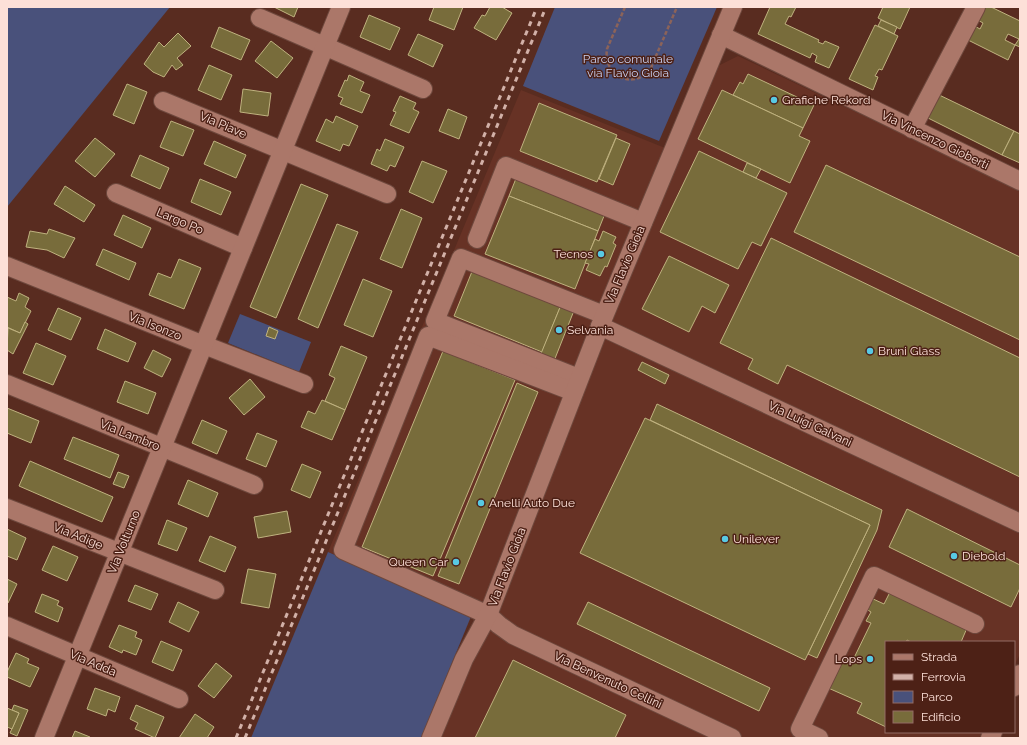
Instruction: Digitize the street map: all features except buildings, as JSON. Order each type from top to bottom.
[{"type":"street","points":[[204,345],[341,7]]},
{"type":"street","name":"Via Flavio Gioia","points":[[432,738],[464,659],[488,615],[602,320],[733,7]]},
{"type":"street","points":[[912,129],[976,7]]},
{"type":"street","points":[[260,18],[423,89]]},
{"type":"street","name":"Via Vincenzo Gioberti","points":[[721,35],[1020,181]]},
{"type":"street","name":"Via Piave","points":[[163,101],[387,194]]},
{"type":"street","points":[[477,239],[506,166],[643,222]]},
{"type":"street","name":"Largo Po","points":[[116,193],[243,248]]},
{"type":"street","name":"Via Luigi Galvani","points":[[576,385],[435,321],[461,258],[602,320],[1020,523]]},
{"type":"street","name":"Via Isonzo","points":[[7,266],[304,384]]},
{"type":"street","name":"Via Benvenuto Cellini","points":[[576,385],[428,336],[343,550],[488,615],[513,635],[732,738]]},
{"type":"street","name":"Via Volturno","points":[[44,738],[204,345]]},
{"type":"street","name":"Via Lambro","points":[[7,384],[254,485]]},
{"type":"street","name":"Via Adige","points":[[7,508],[215,590]]},
{"type":"street","points":[[819,738],[800,729],[874,576],[975,624]]},
{"type":"street","name":"Via Adda","points":[[7,626],[179,699]]},
{"type":"street","points":[[1015,685],[1020,674]]},
{"type":"path","points":[[625,7],[607,49],[606,55],[608,66],[615,74],[626,79],[631,79],[642,77],[650,70],[677,7]]},
{"type":"shaded area","points":[[738,56],[1020,190],[1020,654],[1015,664],[1015,641],[885,641],[885,733],[982,733],[979,738],[441,738],[479,645],[472,614],[328,552],[521,90],[680,154],[718,66]]},
{"type":"green space","points":[[7,7],[170,7],[7,207]]},
{"type":"green space","name":"Parco comunale via Flavio Gioia","points":[[555,7],[717,7],[659,141],[523,86]]},
{"type":"green space","points":[[240,314],[311,342],[299,372],[228,343]]},
{"type":"green space","points":[[328,552],[472,614],[421,738],[251,738]]},
{"type":"railway","points":[[236,738],[537,7]]},
{"type":"railway","points":[[245,738],[546,7]]},
{"type":"place","name":"Grafiche Rekord","points":[[774,100]]},
{"type":"place","name":"Tecnos","points":[[601,254]]},
{"type":"place","name":"Selvania","points":[[559,330]]},
{"type":"place","name":"Bruni Glass","points":[[870,351]]},
{"type":"place","name":"Anelli Auto Due","points":[[481,503]]},
{"type":"place","name":"Unilever","points":[[725,539]]},
{"type":"place","name":"Diebold","points":[[954,556]]},
{"type":"place","name":"Queen Car","points":[[456,562]]},
{"type":"place","name":"Lops","points":[[870,659]]}]
